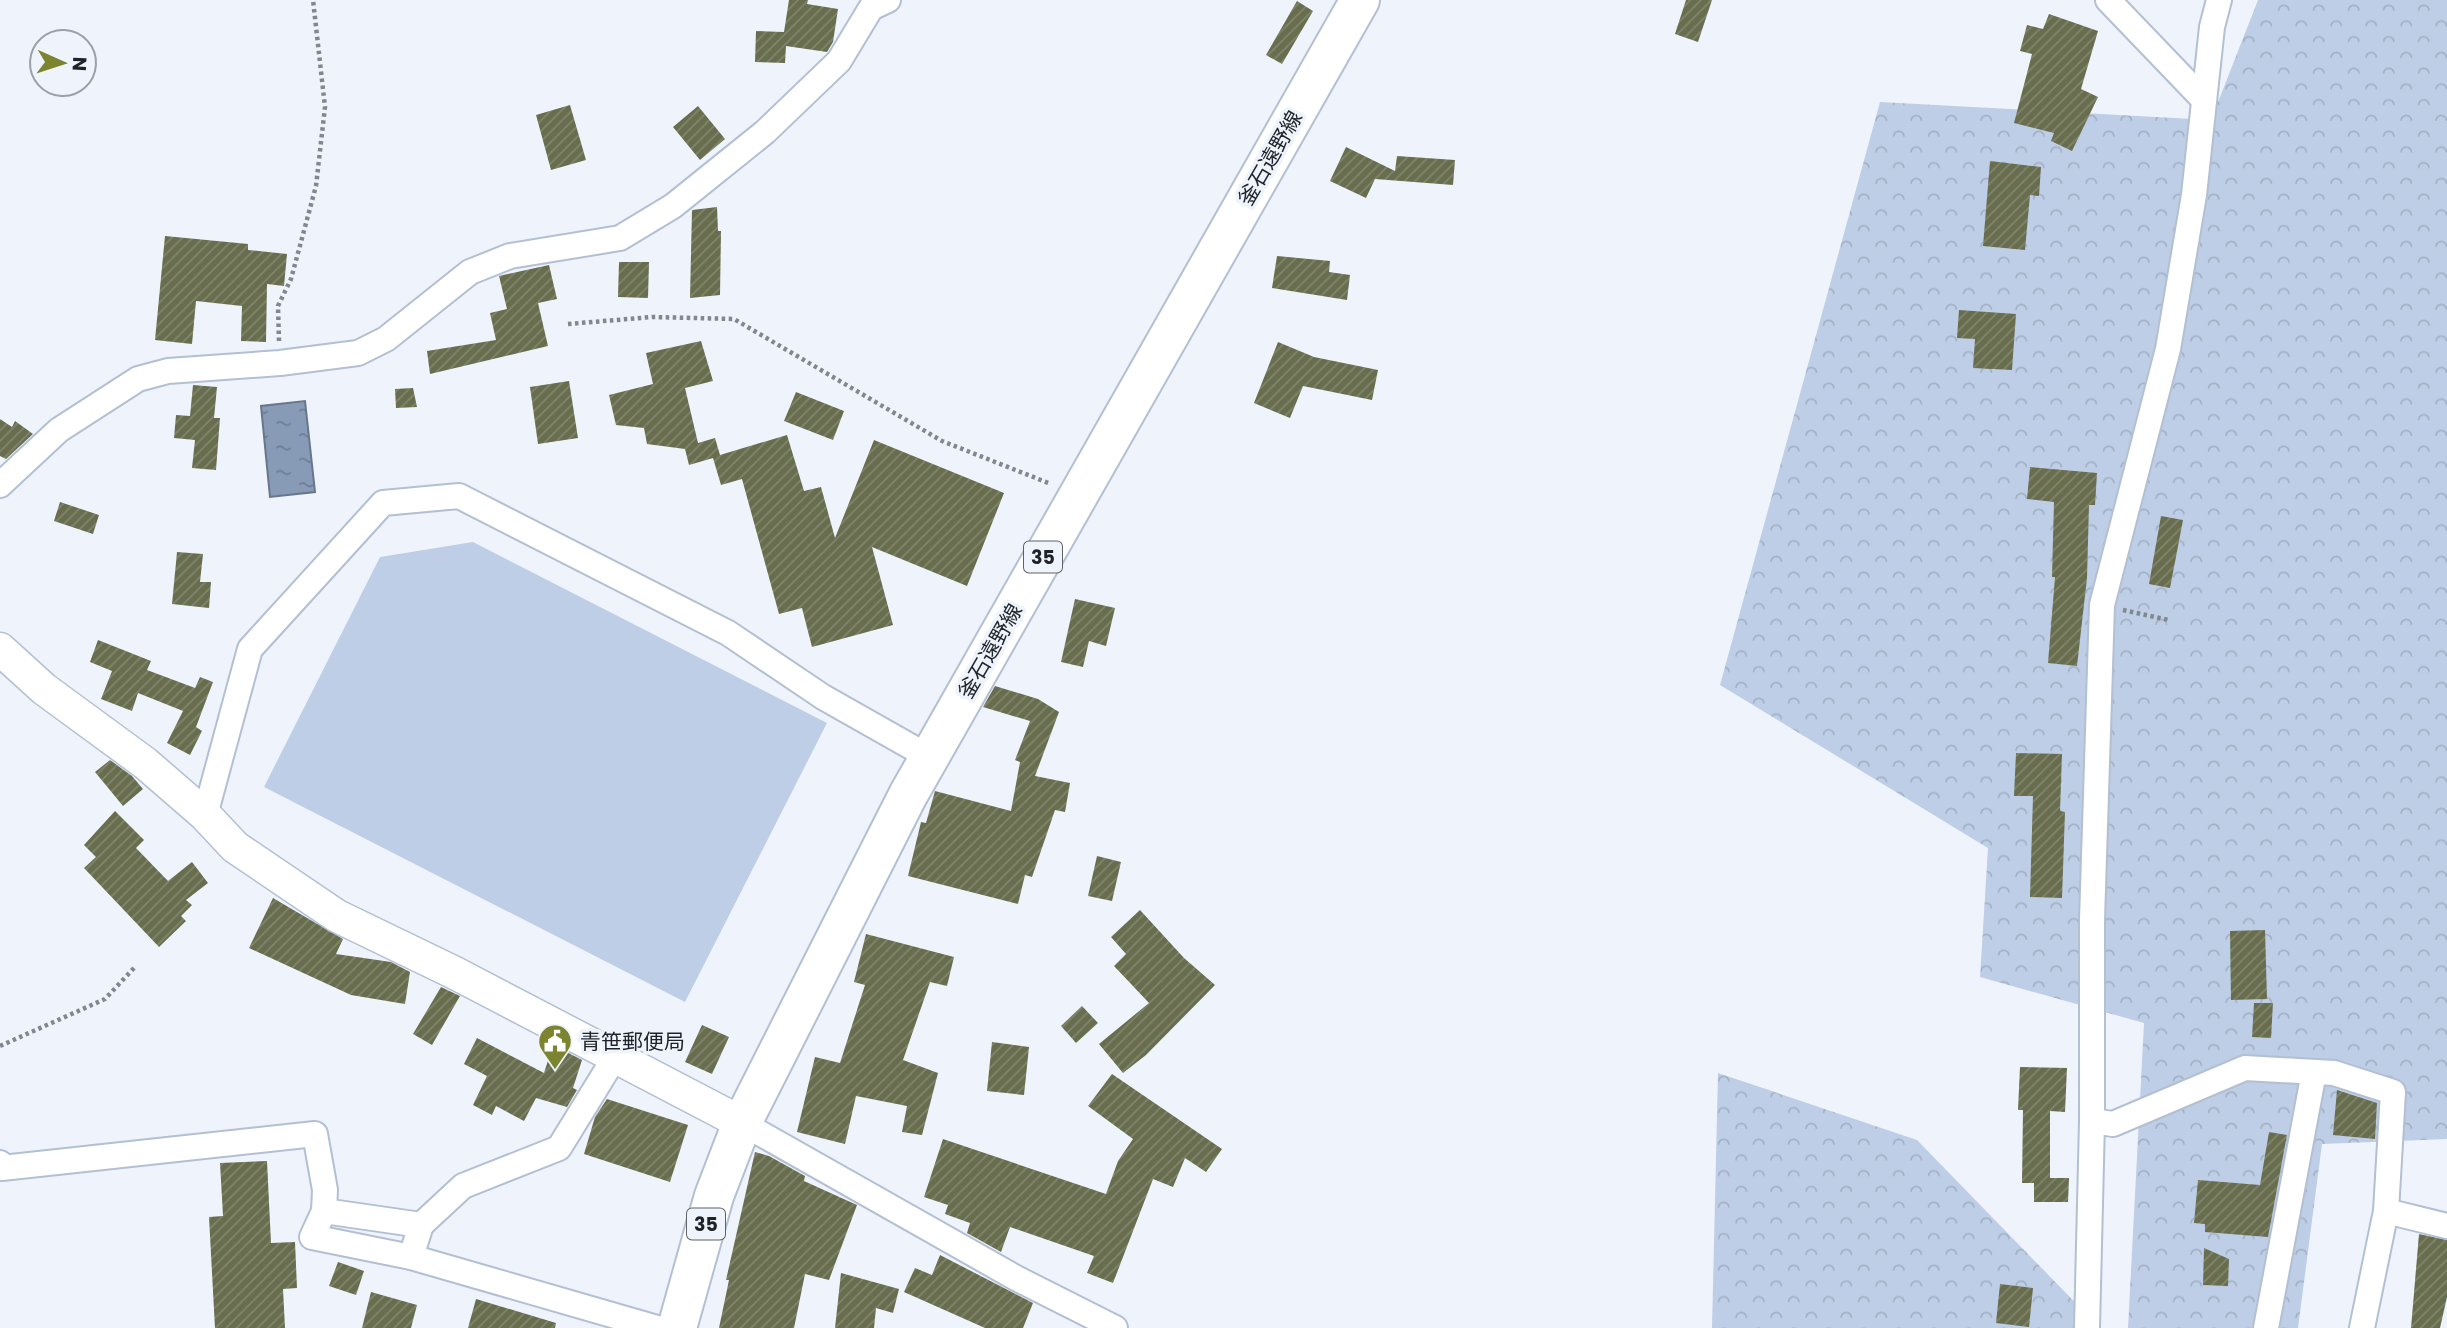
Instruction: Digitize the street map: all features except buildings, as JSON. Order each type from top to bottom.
[{"type":"main road","name":"釜石遠野線","points":[[677,1328],[714,1196],[742,1123],[929,757],[1360,0]]},
{"type":"street","points":[[0,485],[59,430],[138,379],[168,371],[280,363],[358,353],[386,339],[470,272],[510,256],[620,237],[673,206],[765,132],[839,61],[870,8],[888,0]]},
{"type":"street","points":[[2108,0],[2204,100]]},
{"type":"street","points":[[2087,1328],[2092,1121],[2092,920],[2102,605],[2168,349],[2194,195],[2212,27],[2219,0]]},
{"type":"street","points":[[205,815],[250,649],[383,503],[459,496],[728,633],[823,697],[929,757]]},
{"type":"street","points":[[0,649],[44,688],[145,763],[205,815],[235,847],[337,916],[455,973],[742,1123],[1016,1278],[1115,1328]]},
{"type":"street","points":[[411,1257],[421,1225],[463,1186],[559,1148],[615,1057]]},
{"type":"street","points":[[2092,1121],[2113,1124],[2245,1068],[2334,1073],[2393,1092],[2386,1211],[2362,1328]]},
{"type":"street","points":[[2266,1328],[2314,1072]]},
{"type":"street","points":[[0,1163],[2,1168],[314,1134],[325,1190],[324,1212],[312,1237],[411,1257],[657,1328]]},
{"type":"street","points":[[2386,1211],[2447,1226]]},
{"type":"street","points":[[324,1212],[421,1225]]},
{"type":"path","points":[[280,363],[278,306],[291,279],[316,186],[325,107],[313,0]]},
{"type":"path","points":[[568,324],[652,317],[734,319],[942,441],[1078,495]]},
{"type":"path","points":[[2102,605],[2169,620]]},
{"type":"path","points":[[0,1046],[105,999],[134,968]]},
{"type":"green space","points":[[2258,0],[2447,0],[2447,1139],[2322,1144],[2298,1328],[2128,1328],[2144,1023],[1980,977],[1988,848],[1720,685],[1880,102],[2211,120]]},
{"type":"green space","points":[[473,542],[827,723],[685,1002],[264,787],[380,557]]},
{"type":"green space","points":[[1718,1073],[1917,1140],[2100,1328],[1712,1328]]},
{"type":"water","points":[[305,401],[315,492],[270,497],[261,406]]},
{"type":"place","name":"青笹郵便局","points":[[555,1071]]}]
